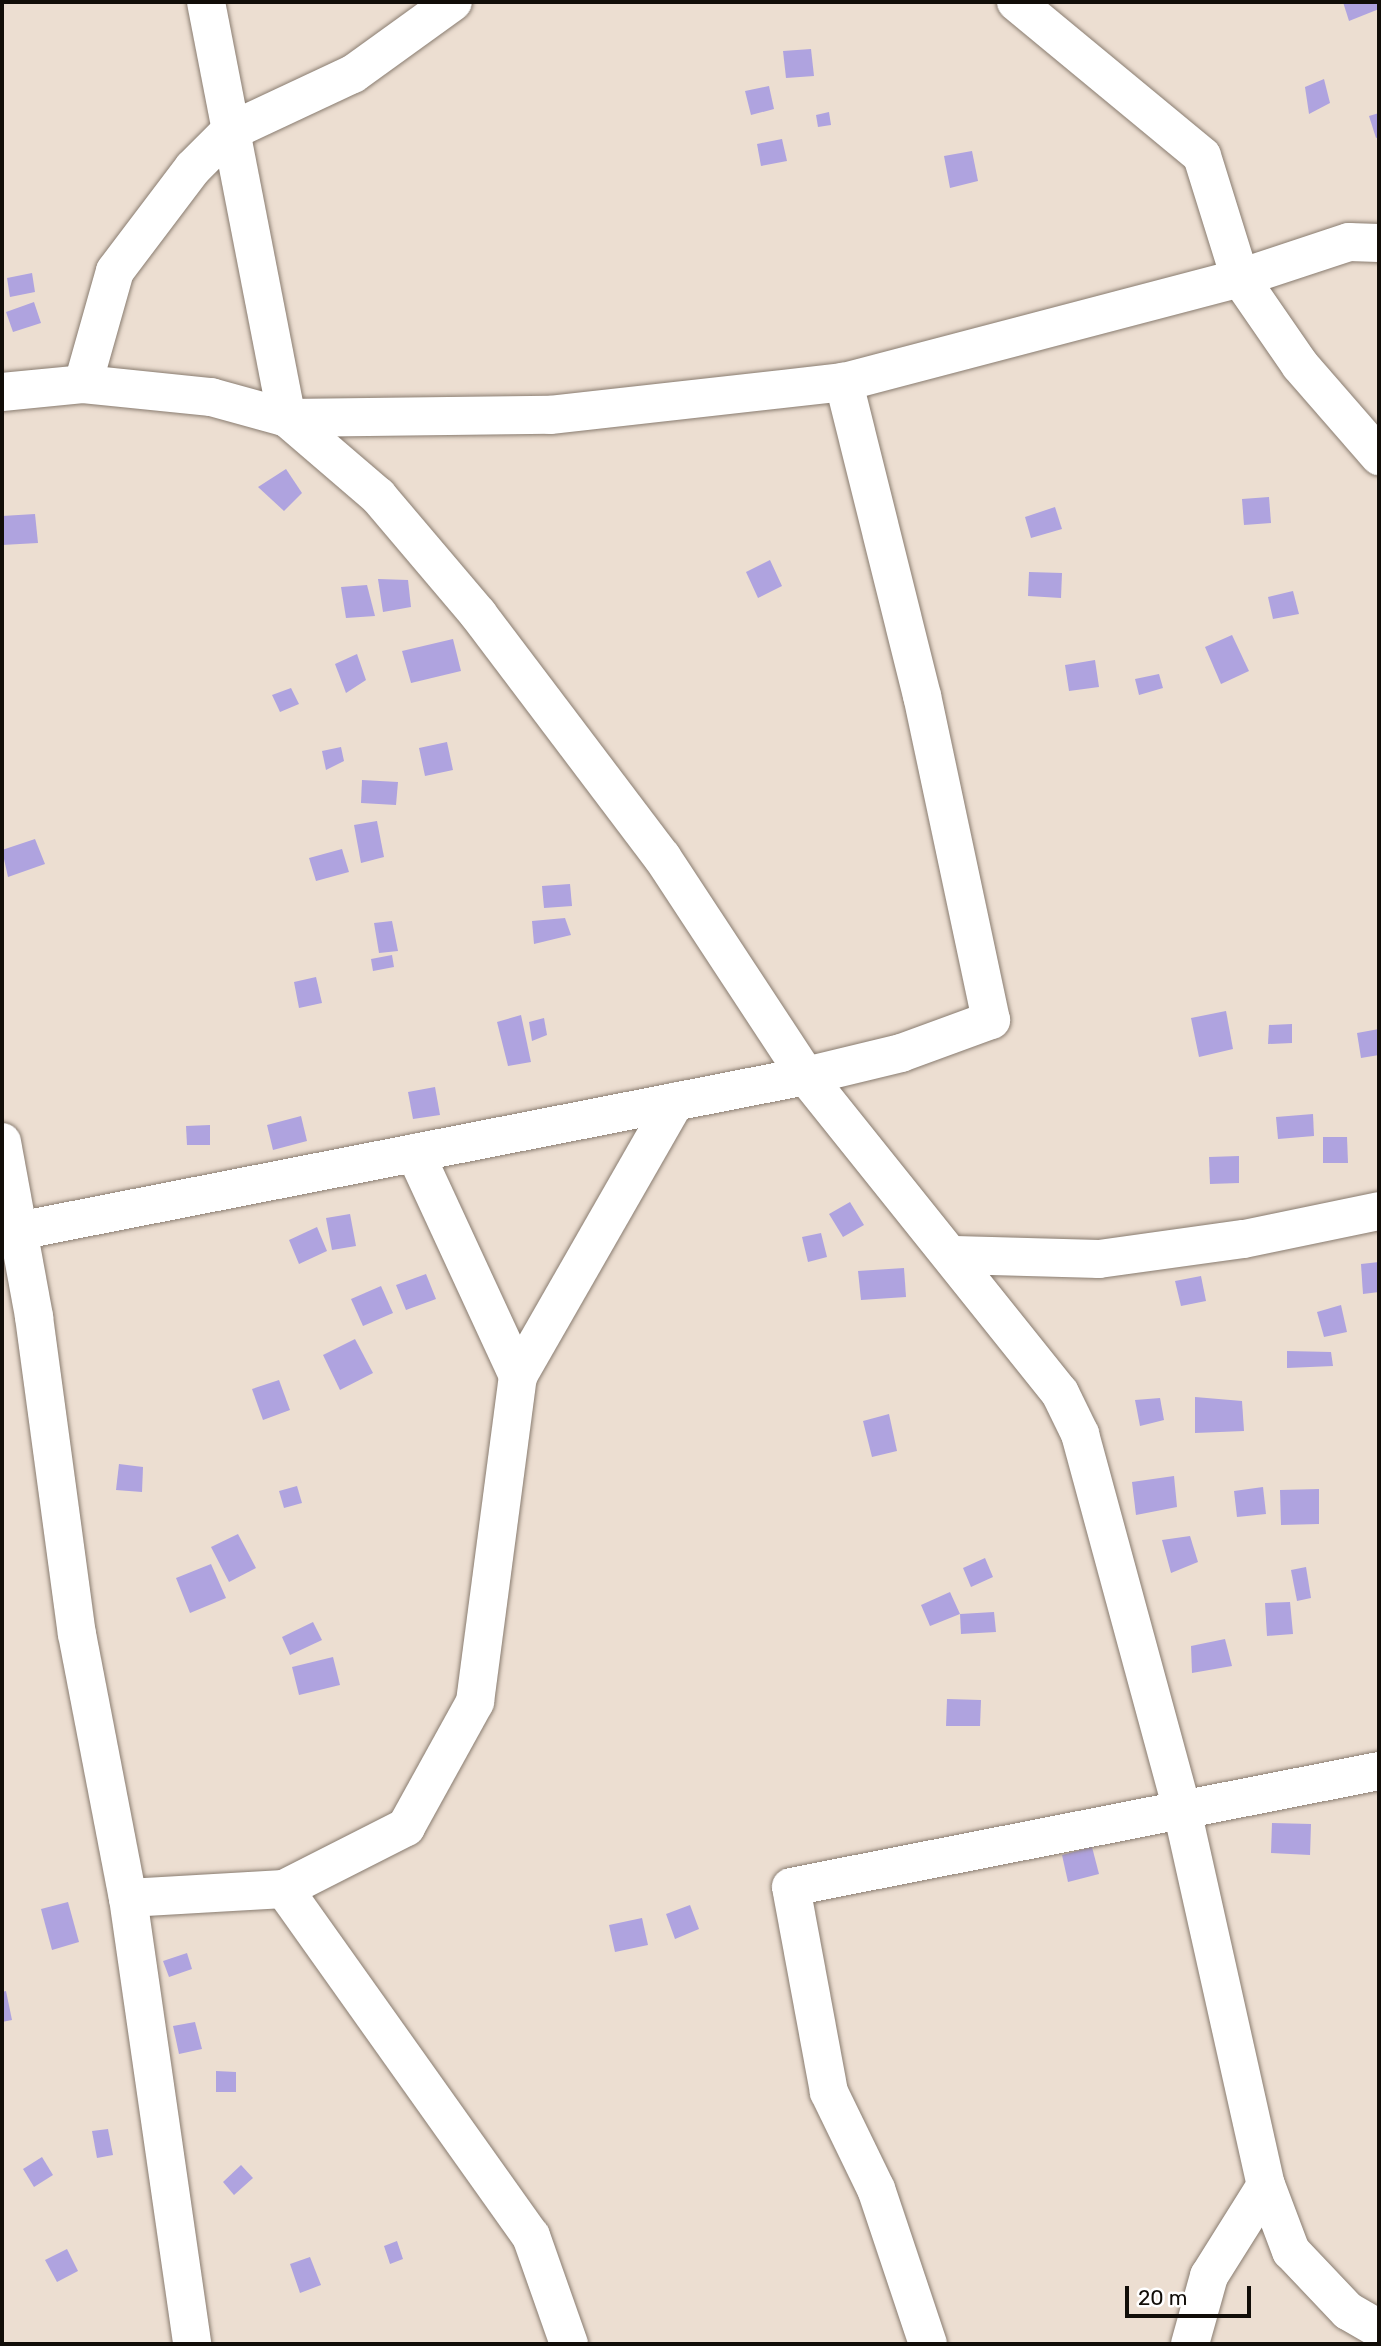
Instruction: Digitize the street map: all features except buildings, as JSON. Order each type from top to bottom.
[{"type":"street","points":[[206,2],[229,132],[287,418],[378,496],[478,614],[663,857],[806,1076],[955,1255],[1060,1393],[1080,1434],[1182,1810],[1265,2185],[1291,2251],[1348,2311],[1379,2329]]},
{"type":"street","points":[[82,384],[115,271],[148,220],[229,132],[353,74],[453,2]]},
{"type":"street","points":[[1016,2],[1202,156],[1240,278],[1300,365],[1379,456]]},
{"type":"street","points":[[2,392],[82,384],[211,397],[287,418],[550,415],[844,382],[1240,278],[1349,242],[1379,243]]},
{"type":"street","points":[[18,1231],[806,1076],[901,1053],[991,1020],[922,696],[844,382]]},
{"type":"street","points":[[128,1898],[284,1889],[406,1827],[475,1702],[518,1376],[675,1102]]},
{"type":"street","points":[[2,1142],[18,1231],[18,1321],[128,1898],[192,2344]]},
{"type":"street","points":[[415,1153],[518,1376]]},
{"type":"street","points":[[955,1255],[1098,1259],[1244,1239],[1379,1211]]},
{"type":"street","points":[[928,2344],[876,2189],[829,2092],[791,1887],[1379,1771]]},
{"type":"street","points":[[284,1889],[531,2236],[569,2344]]},
{"type":"street","points":[[1190,2344],[1209,2276],[1265,2185]]}]
